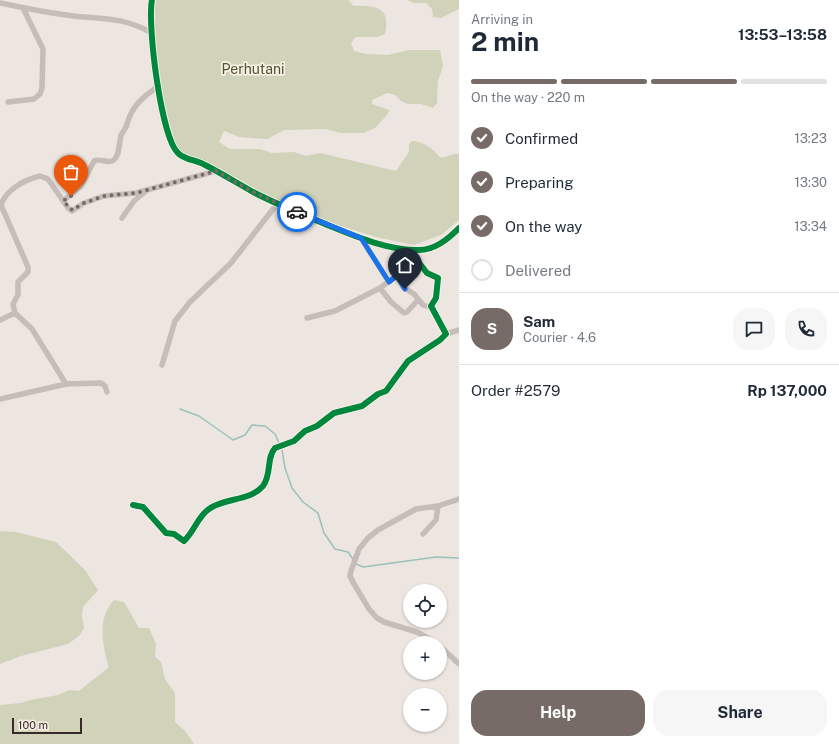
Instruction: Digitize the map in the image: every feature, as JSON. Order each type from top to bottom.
[{"type":"street","points":[[152,0],[149,16],[157,87],[174,149],[181,156],[199,162],[277,204],[361,238],[411,252],[424,250],[438,245],[459,228]]},
{"type":"street","points":[[0,2],[23,8],[73,16],[123,20],[150,32]]},
{"type":"street","points":[[8,102],[34,99],[40,94],[42,88],[43,49],[23,8]]},
{"type":"street","points":[[63,201],[81,186],[94,161],[113,160],[119,150],[120,137],[127,124],[127,119],[136,104],[157,87]]},
{"type":"street","points":[[66,384],[32,329],[15,313],[13,304],[18,295],[18,282],[28,272],[28,267],[0,207],[4,197],[12,189],[35,177],[43,176],[48,179],[63,201],[72,210],[84,203],[104,196],[136,193],[216,171]]},
{"type":"street","points":[[122,218],[134,201],[147,190]]},
{"type":"street","points":[[162,365],[175,321],[190,302],[231,263],[277,204]]},
{"type":"street","points":[[361,238],[389,282]]},
{"type":"street","points":[[307,318],[335,311],[380,288],[400,273],[411,252]]},
{"type":"street","points":[[411,252],[427,273],[438,278],[437,295],[432,308],[446,334]]},
{"type":"street","points":[[400,273],[400,281],[403,287],[414,294],[425,306],[432,308]]},
{"type":"street","points":[[380,288],[391,302],[404,312],[407,312],[418,300]]},
{"type":"street","points":[[0,320],[15,313]]},
{"type":"street","points":[[133,506],[143,507],[166,533],[174,534],[184,541],[209,509],[247,496],[262,486],[268,476],[273,450],[280,445],[294,441],[305,431],[317,426],[334,413],[362,406],[378,394],[386,391],[408,361],[440,340],[446,334],[459,330]]},
{"type":"street","points":[[0,399],[66,384],[101,383],[105,386],[107,392]]},
{"type":"street","points":[[424,636],[417,632],[384,622],[377,618],[369,609],[354,584],[350,576],[351,571],[356,556],[363,543],[378,530],[416,509],[438,506],[459,499]]},
{"type":"street","points":[[423,534],[436,520],[438,506]]},
{"type":"street","points":[[447,653],[459,664]]},
{"type":"green space","name":"Perhutani","points":[[154,0],[348,0],[354,6],[369,6],[380,10],[384,13],[386,19],[385,34],[377,37],[356,37],[351,43],[354,51],[366,54],[388,55],[409,50],[440,50],[443,66],[438,81],[437,103],[433,108],[421,104],[408,104],[401,101],[395,95],[387,93],[372,100],[372,104],[389,110],[388,114],[375,128],[363,133],[341,133],[325,129],[284,130],[268,139],[264,139],[239,137],[224,131],[219,142],[230,149],[260,149],[272,153],[294,152],[306,156],[320,153],[396,171],[409,152],[409,144],[412,141],[426,145],[440,157],[459,154],[459,220],[441,235],[414,245],[376,237],[334,224],[283,204],[177,150],[157,66],[152,18]]},
{"type":"green space","points":[[407,0],[459,0],[459,9],[441,18],[433,17],[432,9],[426,3],[414,3]]},
{"type":"green space","points":[[0,531],[16,532],[56,542],[85,570],[98,590],[83,607],[82,616],[84,628],[79,636],[68,644],[21,656],[0,664]]},
{"type":"green space","points":[[114,600],[124,602],[139,628],[149,628],[156,644],[155,657],[161,662],[165,679],[175,693],[175,722],[185,731],[194,744],[0,744],[0,705],[21,703],[58,695],[70,690],[79,691],[109,667],[104,650],[102,632],[105,615]]},
{"type":"waterway","points":[[180,409],[199,416],[233,440],[245,435],[252,425],[265,426],[275,434],[282,450],[285,468],[292,488],[303,502],[318,513],[324,533],[335,549],[348,552],[353,559]]},
{"type":"waterway","points":[[356,564],[363,567],[436,557],[459,558]]},
{"type":"cycle path","points":[[152,0],[152,32],[161,104],[166,126],[172,143],[178,153],[187,159],[202,163],[281,206],[351,234],[395,248],[417,250],[429,249],[440,244],[459,228]]},
{"type":"cycle path","points":[[133,505],[143,507],[166,533],[174,534],[184,541],[205,512],[209,509],[215,505],[251,495],[263,486],[266,481],[272,452],[275,448],[294,441],[305,431],[317,426],[334,413],[362,406],[378,394],[386,391],[408,361],[440,340],[446,334],[431,306],[436,298],[438,278],[427,273],[413,255]]},
{"type":"way so far","points":[[71,196],[63,201],[70,210],[75,210],[84,203],[104,196],[118,193],[136,193],[216,171],[253,192],[297,212]]},
{"type":"route","points":[[297,212],[361,238],[389,282],[400,273],[400,281],[405,289]]}]
